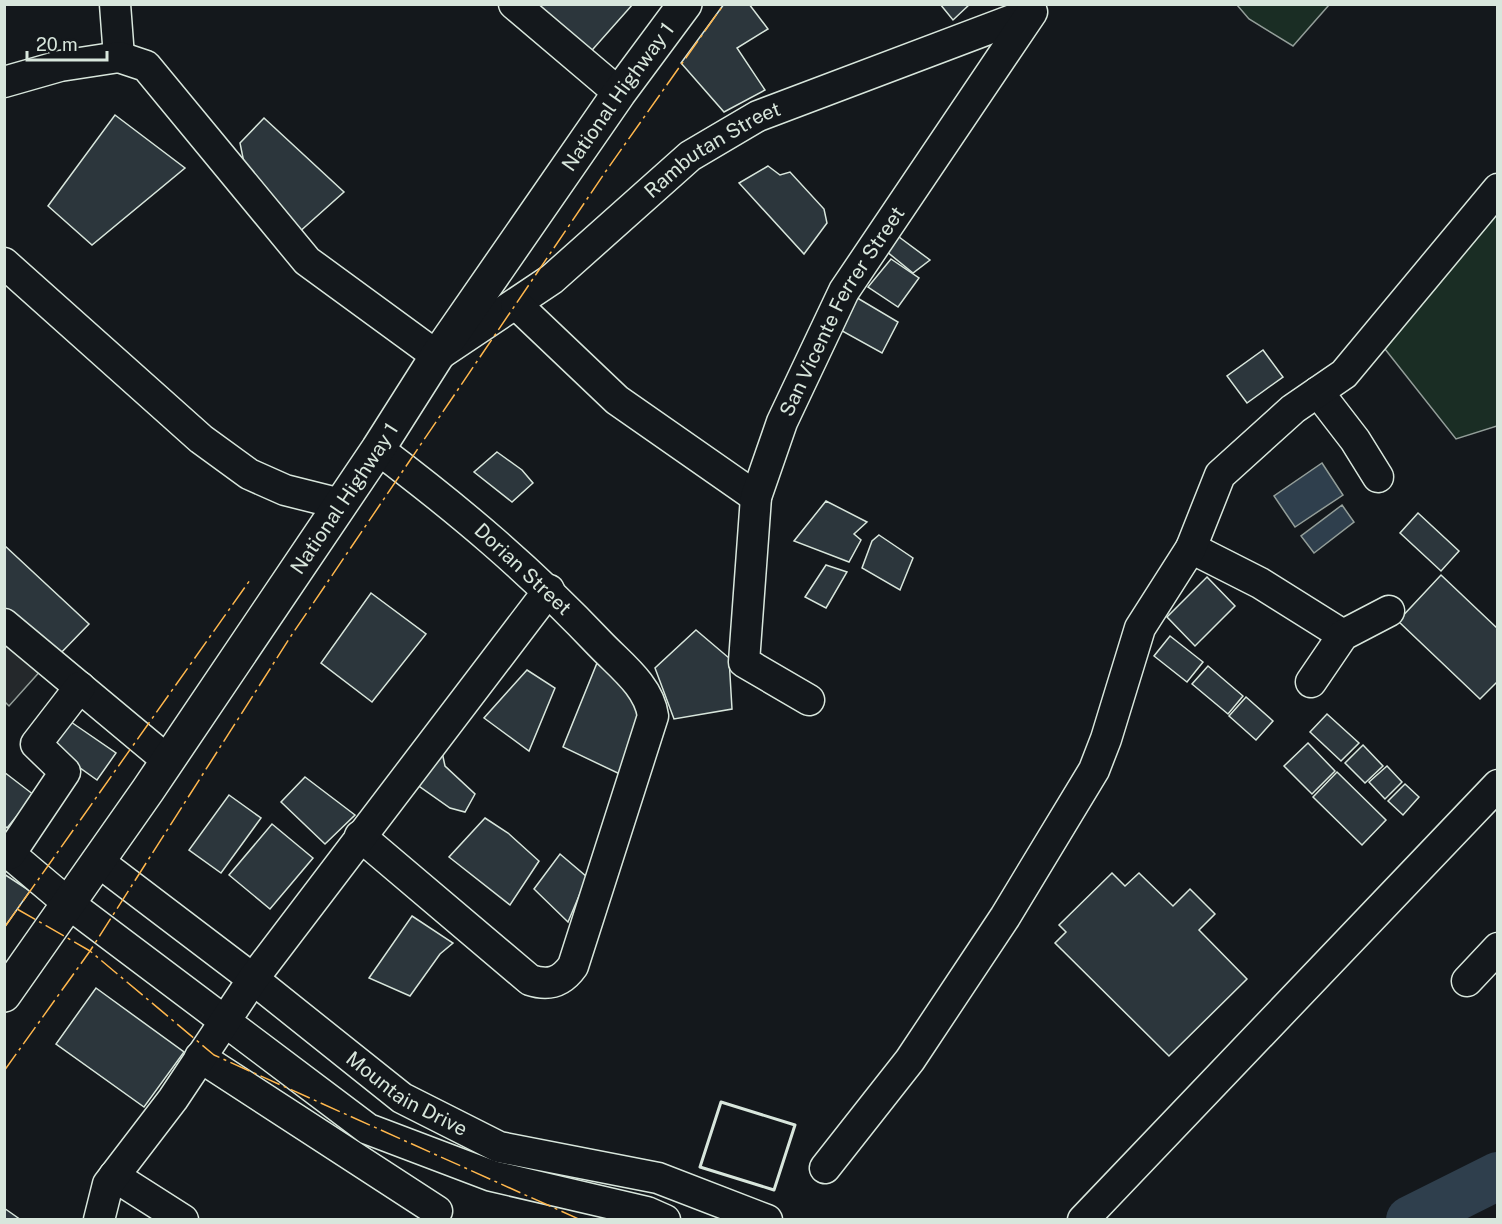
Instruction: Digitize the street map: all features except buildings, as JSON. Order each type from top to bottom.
[{"type":"highway","name":"National Highway 1","points":[[4,995],[99,862],[378,449],[437,356],[619,93],[685,4]]},
{"type":"street","points":[[115,4],[119,57]]},
{"type":"street","points":[[514,4],[619,93]]},
{"type":"street","name":"Rambutan Street","points":[[437,356],[552,279],[690,156],[758,116],[1036,9]]},
{"type":"street","name":"San Vicente Ferrer Street","points":[[809,700],[744,662],[756,497],[782,422],[844,291],[1036,9]]},
{"type":"street","points":[[4,82],[60,66],[119,57],[146,66],[307,261],[437,356]]},
{"type":"street","points":[[825,1168],[910,1060],[1005,917],[1094,770],[1106,739],[1140,628],[1191,548],[1220,475],[1293,409],[1344,374],[1497,189]]},
{"type":"street","points":[[4,263],[201,439],[249,474],[285,490],[341,504]]},
{"type":"street","points":[[516,304],[618,400],[756,497]]},
{"type":"street","points":[[1318,393],[1356,440],[1378,477]]},
{"type":"street","name":"Dorian Street","points":[[360,836],[530,980],[543,984],[556,982],[573,966],[651,728],[652,705],[639,685],[549,591],[458,510],[378,449]]},
{"type":"street","points":[[1191,548],[1260,583],[1343,635]]},
{"type":"street","points":[[99,1220],[108,1184],[172,1099],[253,979],[549,591]]},
{"type":"street","points":[[1311,682],[1343,635],[1389,611]]},
{"type":"street","points":[[4,624],[167,760]]},
{"type":"street","points":[[7,851],[65,772],[36,744],[80,687]]},
{"type":"street","points":[[1083,1220],[1497,785]]},
{"type":"street","name":"Mountain Drive","points":[[7,851],[68,903],[369,1129],[492,1176],[647,1212],[665,1220]]},
{"type":"street","name":"Mountain Drive","points":[[99,862],[253,979],[402,1098],[499,1146],[658,1178],[766,1220]]},
{"type":"street","points":[[1467,981],[1497,948]]},
{"type":"street","points":[[200,1057],[437,1212]]},
{"type":"street","points":[[114,1176],[183,1220]]},
{"type":"green space","points":[[1237,5],[1329,5],[1293,46],[1249,19]]},
{"type":"green space","points":[[1497,211],[1497,426],[1456,439],[1381,344]]},
{"type":"shaded area","points":[[5,634],[43,668],[9,706],[5,702]]},
{"type":"water","points":[[1322,463],[1343,495],[1295,527],[1274,496]]},
{"type":"water","points":[[1342,505],[1354,522],[1314,553],[1301,536]]},
{"type":"waterway","points":[[1410,1220],[1498,1176]]},
{"type":"wall","points":[[721,1102],[795,1125],[774,1190],[700,1167],[721,1102]]},
{"type":"power","points":[[4,1071],[90,951],[291,636],[606,171],[724,4]]},
{"type":"power","points":[[4,928],[250,580]]},
{"type":"power","points":[[17,909],[90,951],[214,1055],[581,1220]]}]
